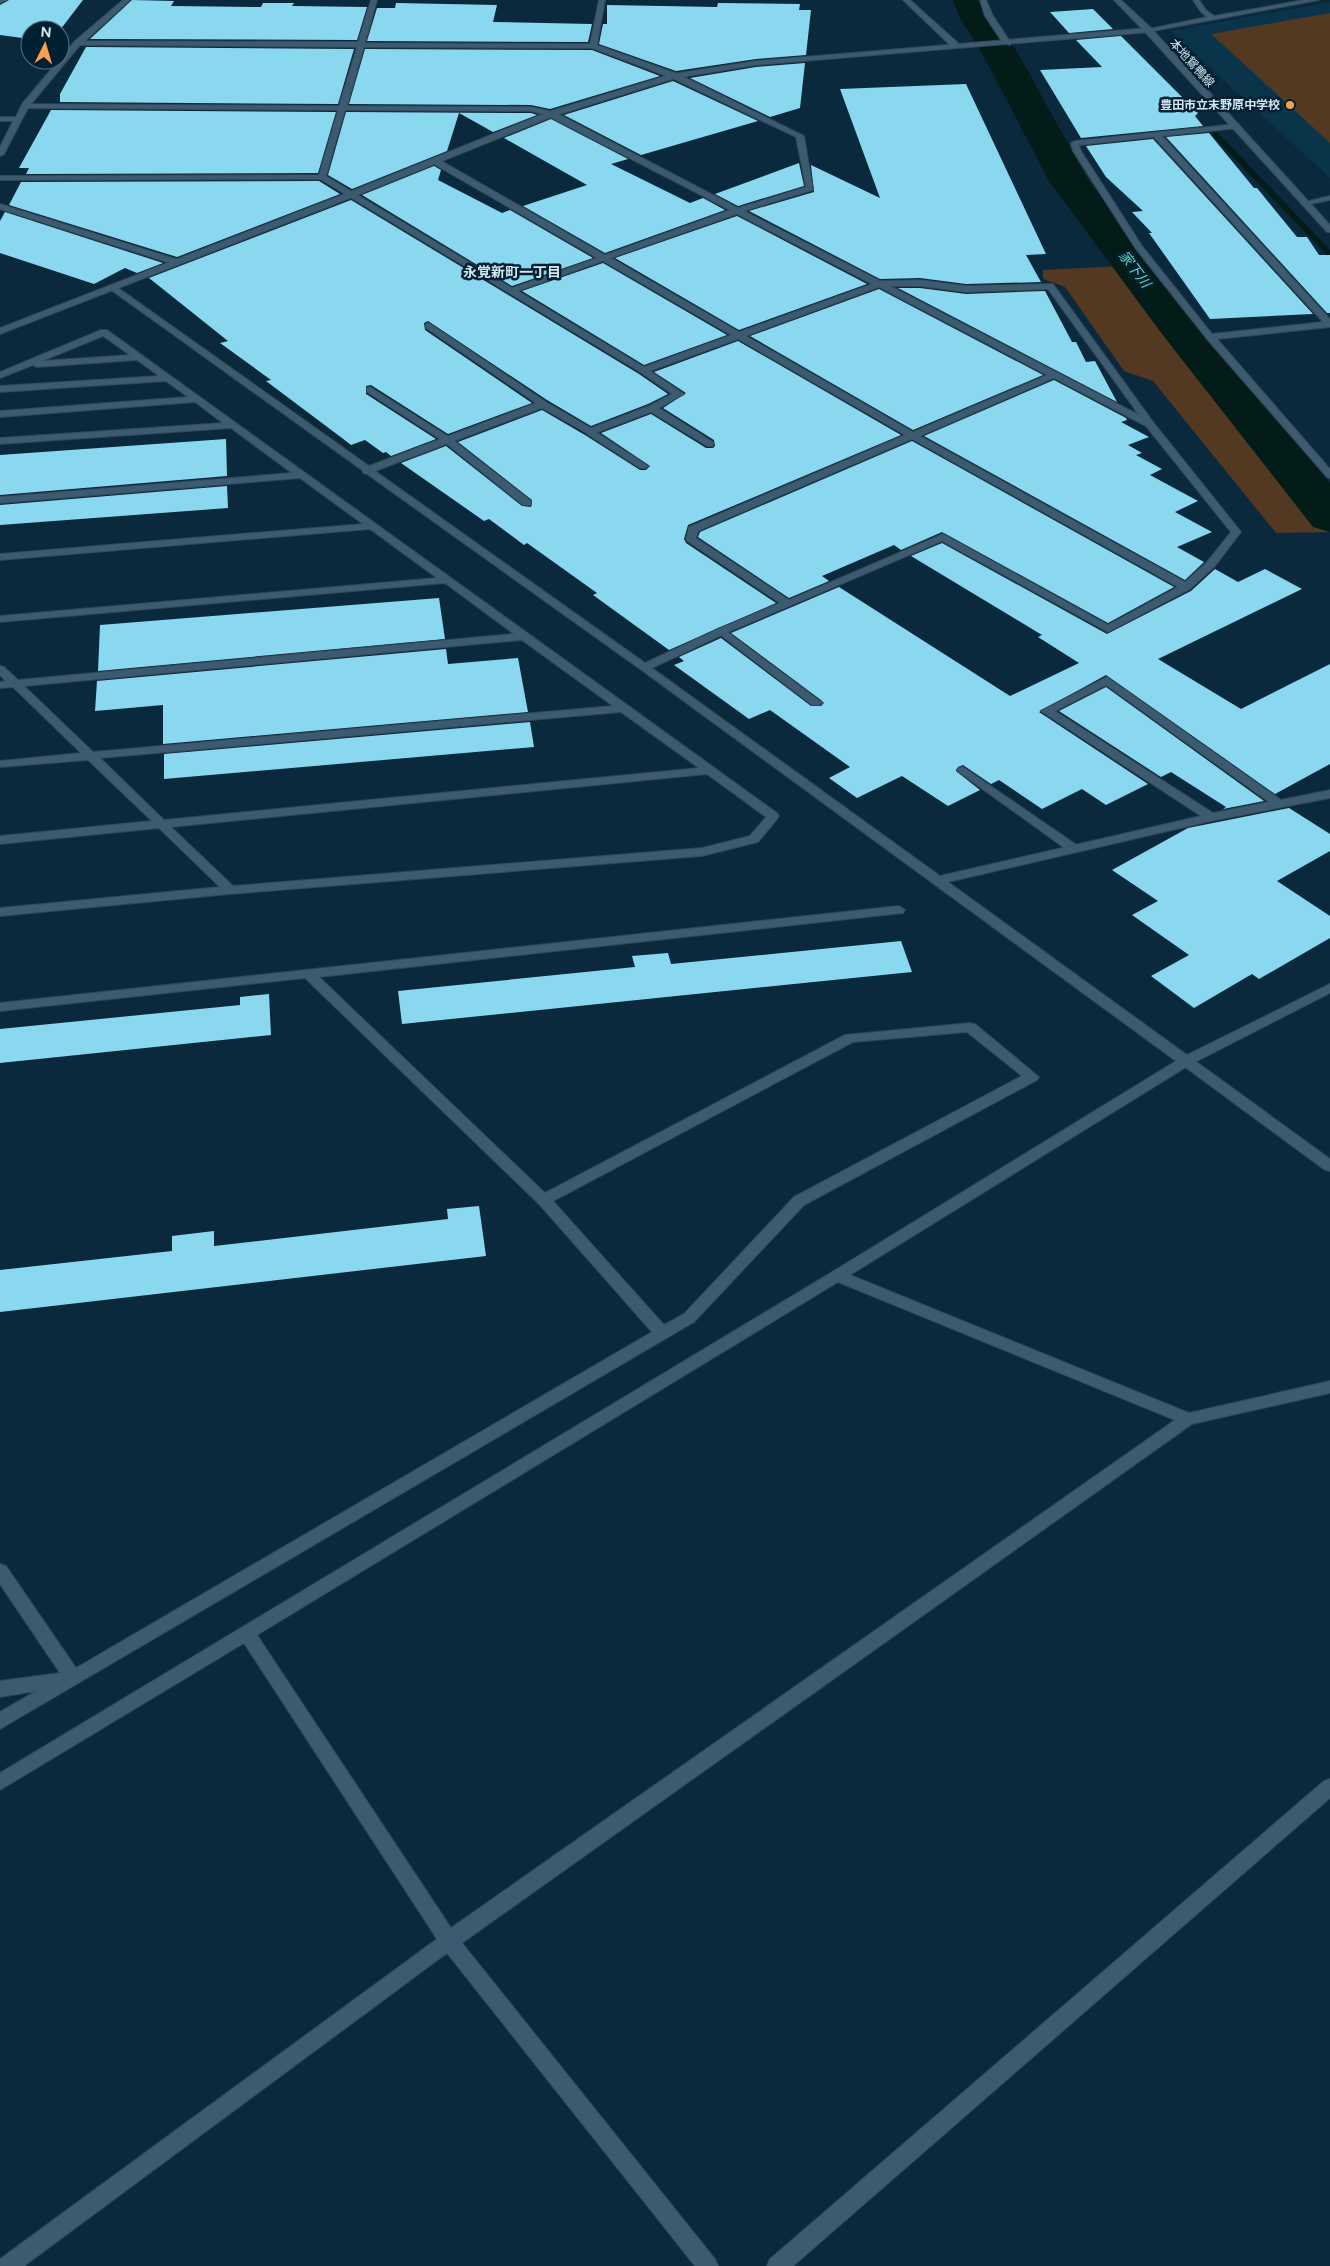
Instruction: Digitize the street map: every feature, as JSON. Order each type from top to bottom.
[{"type":"street","points":[[0,1],[4,0]]},
{"type":"street","points":[[0,154],[25,106],[78,43],[127,0]]},
{"type":"street","points":[[322,177],[374,0]]},
{"type":"street","points":[[593,46],[602,0]]},
{"type":"street","points":[[906,0],[955,45]]},
{"type":"street","points":[[983,0],[989,16],[1007,43]]},
{"type":"street","name":"本地鴛鴨線","points":[[1117,0],[1148,30],[1330,230]]},
{"type":"street","points":[[1196,0],[1202,11],[1213,19]]},
{"type":"street","points":[[0,331],[350,195],[550,114],[675,76],[756,63],[1148,30],[1316,0]]},
{"type":"street","points":[[78,43],[593,46],[675,76],[800,136],[810,188],[739,210],[511,291]]},
{"type":"street","points":[[25,106],[531,109],[550,114],[1150,424]]},
{"type":"street","points":[[0,119],[18,119]]},
{"type":"street","points":[[1236,126],[1075,143],[1077,151],[1139,248],[1210,337],[1330,475]]},
{"type":"street","points":[[1156,134],[1330,324]]},
{"type":"street","points":[[435,161],[914,436],[1186,587]]},
{"type":"street","points":[[0,178],[322,177],[643,370],[679,394],[652,408],[590,432]]},
{"type":"street","points":[[1305,203],[1330,198]]},
{"type":"street","points":[[0,206],[176,262]]},
{"type":"street","points":[[643,370],[880,284],[920,283],[966,289],[1050,286],[1150,424],[1236,532],[1211,564],[1186,587],[1108,629],[943,537],[722,631],[644,667]]},
{"type":"street","points":[[111,287],[366,471],[644,667],[1330,1166]]},
{"type":"street","points":[[1210,337],[1330,324]]},
{"type":"street","points":[[429,326],[544,404],[643,466]]},
{"type":"street","points":[[0,375],[104,332],[773,816],[754,839],[702,852],[230,890],[0,912]]},
{"type":"street","points":[[26,364],[139,357]]},
{"type":"street","points":[[788,604],[692,539],[692,529],[1054,375]]},
{"type":"street","points":[[0,389],[167,378]]},
{"type":"street","points":[[370,390],[446,440],[526,503]]},
{"type":"street","points":[[0,414],[197,399]]},
{"type":"street","points":[[366,471],[544,404]]},
{"type":"street","points":[[652,408],[710,444]]},
{"type":"street","points":[[0,441],[233,425]]},
{"type":"street","points":[[0,500],[303,475]]},
{"type":"street","points":[[0,557],[372,526]]},
{"type":"street","points":[[0,619],[448,580]]},
{"type":"street","points":[[722,631],[816,703]]},
{"type":"street","points":[[0,685],[525,636]]},
{"type":"street","points":[[0,669],[230,890]]},
{"type":"street","points":[[1211,817],[1047,712],[1108,680],[1281,804]]},
{"type":"street","points":[[0,764],[624,708]]},
{"type":"street","points":[[0,840],[710,770]]},
{"type":"street","points":[[963,770],[1074,849]]},
{"type":"street","points":[[939,880],[1211,817],[1330,794]]},
{"type":"street","points":[[0,1008],[899,910]]},
{"type":"street","points":[[308,974],[544,1200],[662,1333]]},
{"type":"street","points":[[0,1782],[837,1276],[1186,1061],[1330,988]]},
{"type":"street","points":[[0,1721],[689,1318],[799,1202],[1032,1077],[970,1027],[850,1038],[544,1200]]},
{"type":"street","points":[[837,1276],[1188,1419]]},
{"type":"street","points":[[7,2266],[449,1941],[1188,1419],[1330,1387]]},
{"type":"street","points":[[0,1571],[72,1678]]},
{"type":"street","points":[[246,1633],[449,1941],[708,2266]]},
{"type":"street","points":[[0,1688],[72,1678]]},
{"type":"street","points":[[777,2266],[1330,1787]]},
{"type":"shaded area","name":"豊田市立末野原中学校","points":[[1330,2],[1330,178],[1170,31]]},
{"type":"shaded area","points":[[1330,13],[1330,143],[1211,34]]},
{"type":"shaded area","points":[[1119,266],[1330,532],[1276,533],[1153,381],[1124,371],[1065,287],[1043,279],[1043,270]]},
{"type":"building","points":[[9,0],[83,0],[68,20],[20,20],[20,38],[0,35],[0,5]]},
{"type":"building","points":[[132,0],[174,1],[171,6],[261,7],[263,3],[294,3],[292,6],[367,7],[357,40],[90,39]]},
{"type":"building","points":[[396,3],[497,5],[493,22],[592,24],[588,42],[367,41],[377,8],[395,8]]},
{"type":"building","points":[[718,3],[800,4],[799,10],[811,10],[806,55],[756,59],[676,71],[599,44],[603,24],[607,24],[607,5],[717,7]]},
{"type":"building","points":[[1093,9],[1113,29],[1069,33],[1050,12]]},
{"type":"building","points":[[1121,36],[1198,113],[1195,116],[1203,126],[1081,138],[1040,70],[1102,67],[1076,40]]},
{"type":"building","points":[[86,47],[354,49],[338,104],[60,102],[60,94]]},
{"type":"building","points":[[365,49],[592,50],[660,76],[550,109],[531,105],[349,104]]},
{"type":"building","points":[[805,63],[800,108],[770,117],[690,78],[756,67]]},
{"type":"building","points":[[673,81],[758,121],[641,155],[564,115]]},
{"type":"building","points":[[966,84],[1046,254],[1026,255],[1041,282],[966,284],[920,278],[880,279],[749,211],[814,192],[811,165],[880,198],[840,89]]},
{"type":"building","points":[[51,110],[336,112],[318,173],[26,174],[29,168],[19,168]]},
{"type":"building","points":[[346,112],[531,113],[537,115],[493,132],[459,113],[447,151],[352,189],[328,175]]},
{"type":"building","points":[[551,119],[628,159],[611,164],[690,203],[703,198],[725,210],[605,253],[523,206],[587,185],[504,138]]},
{"type":"building","points":[[1209,133],[1297,237],[1307,237],[1319,255],[1330,255],[1330,313],[1327,313],[1166,137]]},
{"type":"building","points":[[1153,139],[1313,314],[1210,319],[1149,233],[1152,233],[1132,212],[1143,211],[1106,177],[1086,146]]},
{"type":"building","points":[[799,163],[804,186],[738,206],[715,194]]},
{"type":"building","points":[[434,166],[441,170],[438,180],[502,213],[510,210],[593,258],[512,286],[362,195]]},
{"type":"building","points":[[319,181],[340,194],[177,257],[9,205],[21,182]]},
{"type":"building","points":[[351,200],[639,374],[668,394],[648,404],[591,426],[547,400],[428,321],[424,323],[425,330],[532,403],[448,434],[371,385],[366,386],[366,394],[436,439],[391,456],[386,452],[383,453],[365,440],[351,445],[266,381],[271,380],[220,343],[228,341],[149,278]]},
{"type":"building","points":[[5,212],[163,263],[137,273],[125,268],[94,284],[0,253],[0,221]]},
{"type":"building","points":[[737,216],[867,284],[739,330],[615,258]]},
{"type":"building","points":[[603,263],[727,335],[644,365],[522,291]]},
{"type":"building","points":[[898,288],[920,288],[966,294],[1045,291],[1072,342],[1076,342],[1086,362],[1095,361],[1117,402]]},
{"type":"building","points":[[879,289],[1043,375],[913,430],[750,336]]},
{"type":"building","points":[[738,341],[901,435],[688,525],[684,539],[686,543],[776,603],[669,650],[593,595],[597,593],[527,543],[524,545],[489,519],[484,521],[401,463],[446,446],[522,506],[531,507],[532,500],[458,442],[542,410],[640,470],[646,470],[650,466],[601,433],[651,414],[706,448],[713,448],[715,446],[714,440],[663,408],[686,393],[654,372]]},
{"type":"building","points":[[1054,380],[1126,418],[1127,420],[1121,422],[1149,437],[1128,445],[1142,453],[1136,455],[1162,469],[1150,475],[1198,501],[1175,512],[1212,532],[1177,547],[1204,562],[1185,580],[924,436]]},
{"type":"building","points":[[226,439],[227,476],[0,495],[0,455]]},
{"type":"building","points":[[912,441],[1174,587],[1108,623],[942,532],[901,550],[894,545],[822,576],[829,581],[789,598],[698,537],[700,532]]},
{"type":"building","points":[[227,486],[228,508],[0,525],[0,505]]},
{"type":"building","points":[[942,543],[1107,634],[1191,591],[1215,569],[1238,582],[1265,569],[1302,589],[1158,659],[1241,709],[1330,664],[1330,764],[1275,794],[1106,675],[1039,712],[1148,784],[1106,805],[1082,789],[1042,809],[999,780],[991,784],[963,765],[958,767],[956,771],[980,790],[948,806],[902,776],[857,798],[829,778],[850,767],[770,710],[749,719],[674,665],[684,661],[679,657],[721,638],[811,706],[821,706],[824,703],[821,700],[731,633],[839,587],[1010,696],[1079,663],[1038,637],[1042,635],[911,556]]},
{"type":"building","points":[[439,598],[445,639],[98,671],[100,625]]},
{"type":"building","points":[[446,649],[448,664],[518,658],[528,712],[163,744],[163,705],[95,711],[97,681]]},
{"type":"building","points":[[1106,687],[1264,801],[1223,809],[1226,807],[1171,772],[1161,777],[1059,711]]},
{"type":"building","points":[[530,722],[534,747],[164,779],[164,754]]},
{"type":"building","points":[[1289,808],[1330,834],[1330,851],[1277,881],[1330,916],[1330,938],[1259,979],[1252,974],[1194,1008],[1151,976],[1189,955],[1132,915],[1158,901],[1112,870],[1188,828]]},
{"type":"building","points":[[901,941],[912,972],[402,1024],[398,991],[635,967],[632,956],[668,953],[671,964]]},
{"type":"building","points":[[269,994],[271,1035],[0,1063],[0,1029],[240,1005],[240,997]]},
{"type":"building","points":[[479,1206],[486,1256],[0,1312],[0,1270],[172,1251],[172,1236],[214,1231],[214,1246],[448,1219],[447,1209]]},
{"type":"waterway","name":"家下川","points":[[970,0],[976,16],[1001,55],[1069,181],[1177,325],[1330,517]]},
{"type":"waterway","points":[[1216,135],[1330,254]]},
{"type":"place","name":"豊田市立末野原中学校","points":[[1290,105]]},
{"type":"district","name":"永覚新町一丁目","points":[[512,272]]}]
